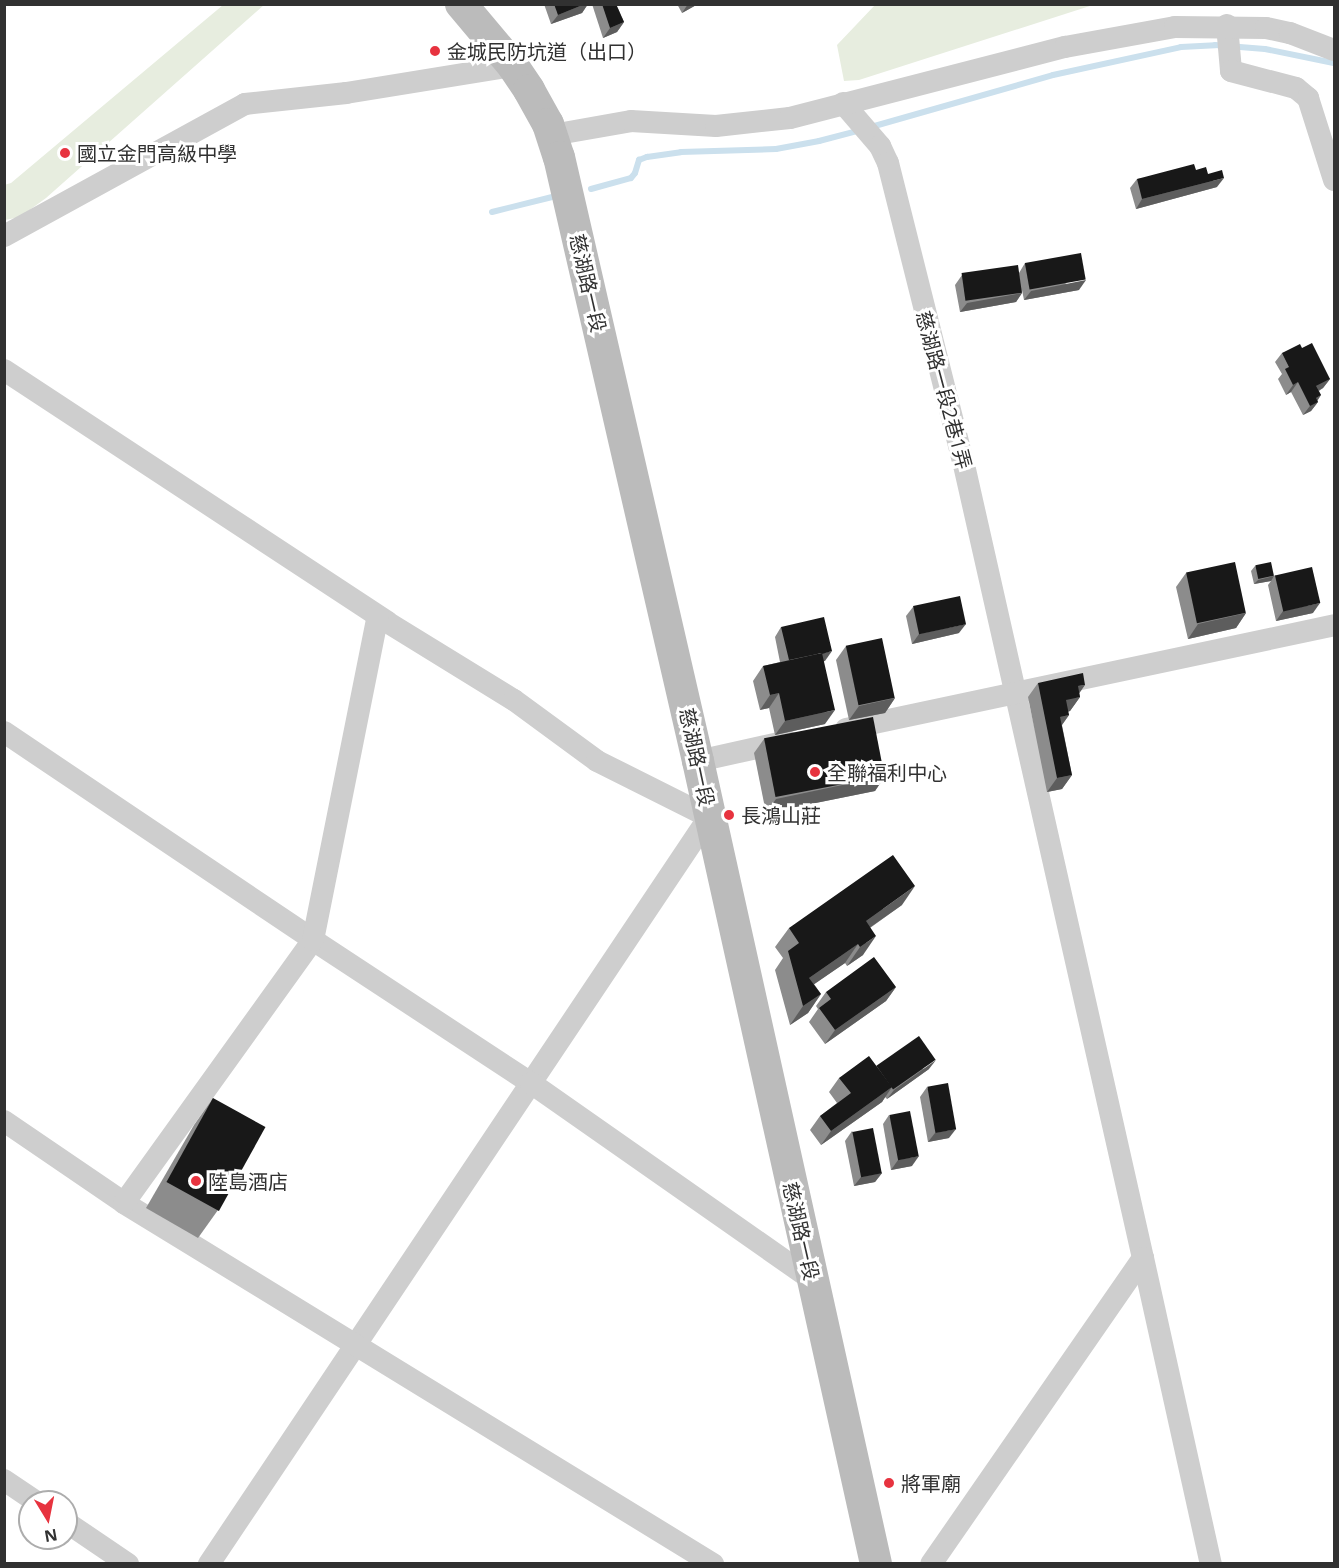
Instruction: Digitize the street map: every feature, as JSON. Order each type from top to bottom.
[{"type":"main road","name":"慈湖路一段","points":[[461,4],[513,66],[552,135],[698,761],[876,1563]]},
{"type":"street","points":[[552,135],[631,121],[716,126],[768,122],[848,109],[1112,37],[1175,27],[1290,33],[1335,50]]},
{"type":"street","points":[[1227,28],[1228,63],[1233,72],[1296,88],[1308,98],[1335,180]]},
{"type":"street","points":[[4,236],[245,104],[346,93],[513,66]]},
{"type":"street","name":"慈湖路一段2巷1弄","points":[[848,109],[871,135],[888,163],[916,285],[964,465],[1211,1563]]},
{"type":"street","points":[[4,370],[378,616],[514,700],[597,762],[710,817],[209,1563]]},
{"type":"street","points":[[124,1203],[313,940],[378,616]]},
{"type":"street","points":[[827,733],[1335,626]]},
{"type":"street","points":[[4,732],[313,940],[531,1083],[812,1280]]},
{"type":"street","points":[[698,761],[803,738]]},
{"type":"street","points":[[4,1121],[124,1203],[713,1563]]},
{"type":"street","points":[[931,1563],[1143,1258]]},
{"type":"street","points":[[4,1480],[19,1490]]},
{"type":"street","points":[[78,1530],[128,1563]]},
{"type":"shaded area","points":[[223,5],[264,5],[46,198],[20,217],[5,220],[4,185],[11,183]]},
{"type":"shaded area","points":[[875,5],[1093,5],[859,80],[844,81],[837,45]]},
{"type":"building","points":[[554,4],[585,4],[558,15]]},
{"type":"building","points":[[602,4],[616,4],[624,22],[610,28]]},
{"type":"building","points":[[1194,164],[1196,170],[1206,167],[1208,174],[1222,170],[1224,178],[1142,199],[1137,179]]},
{"type":"building","points":[[1081,253],[1086,280],[1030,289],[1025,263]]},
{"type":"building","points":[[1018,265],[1022,293],[965,301],[962,273]]},
{"type":"building","points":[[1312,343],[1330,379],[1316,386],[1321,395],[1316,398],[1318,402],[1310,406],[1298,382],[1293,385],[1285,369],[1289,367],[1282,353],[1300,344],[1302,348]]},
{"type":"building","points":[[1235,562],[1246,613],[1197,623],[1186,572]]},
{"type":"building","points":[[1271,562],[1274,576],[1258,579],[1255,565]]},
{"type":"building","points":[[1312,567],[1320,603],[1283,612],[1275,576]]},
{"type":"building","points":[[960,596],[966,624],[919,634],[913,606]]},
{"type":"building","points":[[824,617],[832,651],[789,660],[781,627]]},
{"type":"building","points":[[882,638],[895,698],[858,705],[846,646]]},
{"type":"building","points":[[822,653],[835,710],[785,721],[779,693],[770,695],[763,666]]},
{"type":"building","points":[[1083,673],[1085,685],[1078,686],[1080,697],[1066,700],[1069,715],[1060,717],[1072,775],[1057,778],[1038,683]]},
{"type":"building","name":"全聯福利中心","points":[[873,717],[884,776],[775,797],[764,738]]},
{"type":"building","points":[[893,855],[915,886],[866,921],[876,936],[860,947],[858,944],[809,978],[821,994],[803,1006],[788,951],[799,943],[789,928]]},
{"type":"building","points":[[874,957],[896,987],[835,1030],[819,1008],[831,999],[826,992]]},
{"type":"building","points":[[919,1036],[936,1060],[893,1090],[876,1066]]},
{"type":"building","points":[[869,1056],[892,1087],[831,1131],[820,1116],[851,1093],[839,1078]]},
{"type":"building","points":[[948,1083],[956,1129],[935,1133],[927,1087]]},
{"type":"building","name":"陸島酒店","points":[[213,1098],[265,1127],[219,1211],[166,1182]]},
{"type":"building","points":[[910,1111],[919,1156],[898,1160],[889,1115]]},
{"type":"building","points":[[873,1128],[882,1173],[861,1177],[852,1132]]},
{"type":"waterway","points":[[871,127],[1053,75],[1181,47],[1215,45],[1265,49],[1334,63]]},
{"type":"waterway","points":[[591,189],[631,178],[639,160],[647,157],[681,152],[776,149],[861,130]]},
{"type":"waterway","points":[[492,212],[552,197]]},
{"type":"place","name":"金城民防坑道（出口）","points":[[435,51]]},
{"type":"place","name":"國立金門高級中學","points":[[65,153]]},
{"type":"place","name":"全聯福利中心","points":[[815,772]]},
{"type":"place","name":"長鴻山莊","points":[[729,815]]},
{"type":"place","name":"陸島酒店","points":[[196,1181]]},
{"type":"place","name":"將軍廟","points":[[889,1483]]}]
